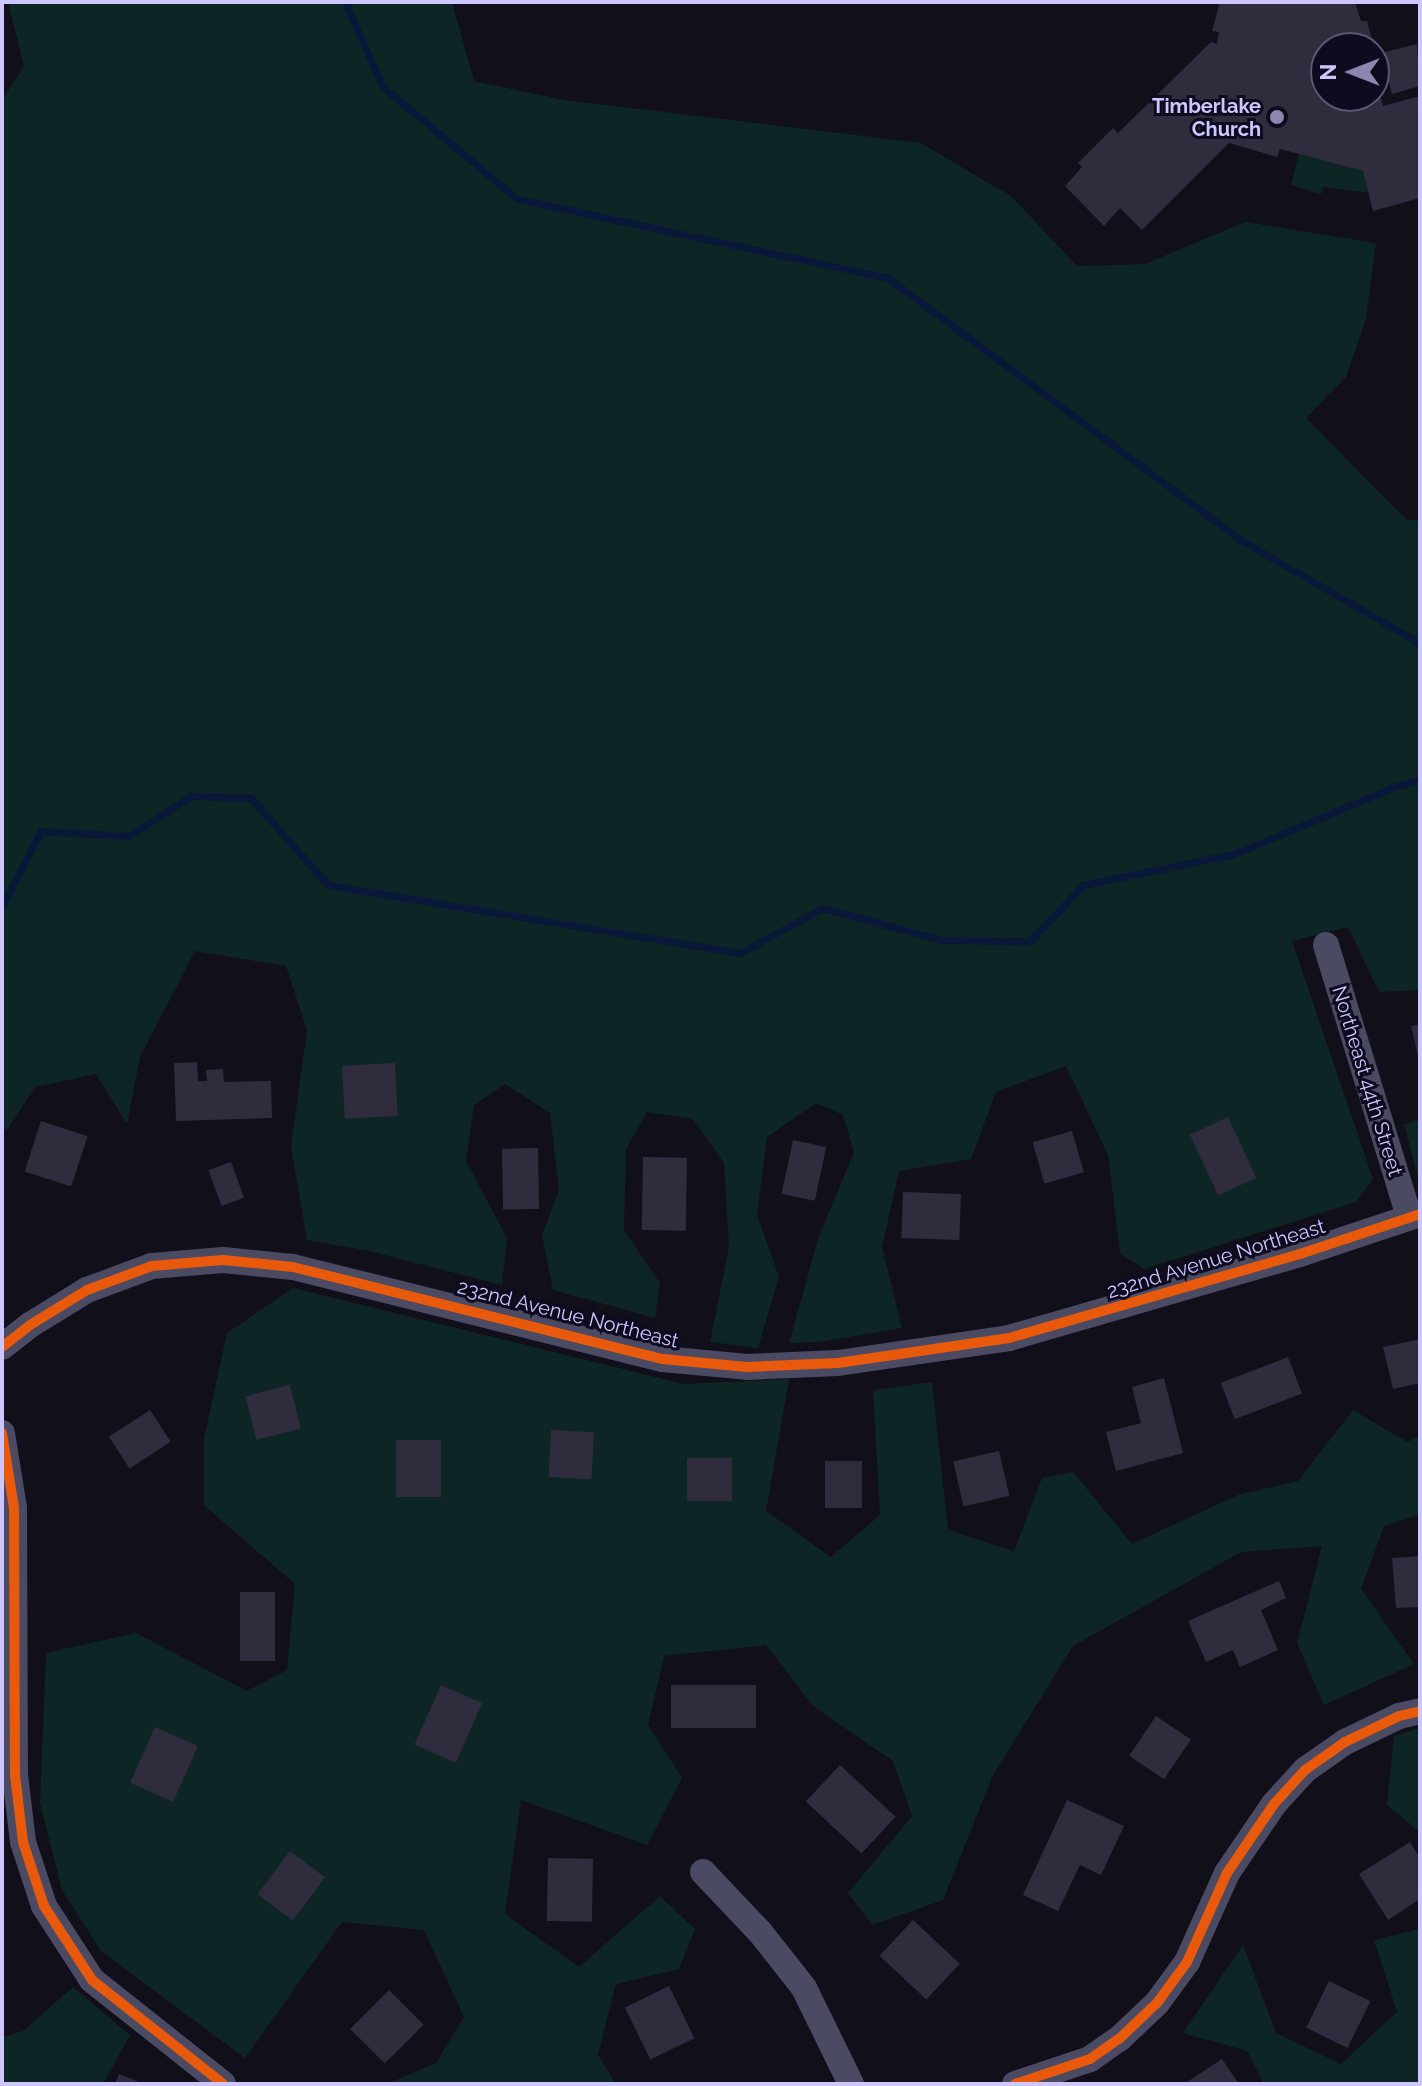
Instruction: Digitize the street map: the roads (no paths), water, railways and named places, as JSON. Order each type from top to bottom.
[{"type":"street","name":"Northeast 44th Street","points":[[1326,945],[1414,1215]]},
{"type":"street","name":"232nd Avenue Northeast","points":[[2,1347],[30,1325],[87,1290],[152,1266],[223,1260],[293,1267],[663,1359],[747,1367],[838,1363],[1009,1338],[1286,1258],[1414,1215]]},
{"type":"street","points":[[2,1433],[14,1508],[15,1775],[23,1842],[44,1906],[92,1980],[223,2084]]},
{"type":"street","points":[[1015,2084],[1090,2059],[1119,2039],[1157,2003],[1187,1962],[1227,1873],[1284,1792],[1305,1770],[1345,1742],[1399,1716],[1420,1711]]},
{"type":"street","points":[[703,1872],[760,1932],[804,1988],[851,2084]]},
{"type":"waterway","points":[[345,2],[382,86],[517,199],[888,278],[1239,539],[1420,643]]},
{"type":"waterway","points":[[2,906],[41,831],[129,836],[191,796],[251,798],[328,885],[740,953],[823,908],[942,940],[1030,941],[1083,885],[1234,854],[1394,787],[1420,780]]},
{"type":"place","name":"Timberlake Church","points":[[1277,117]]}]
